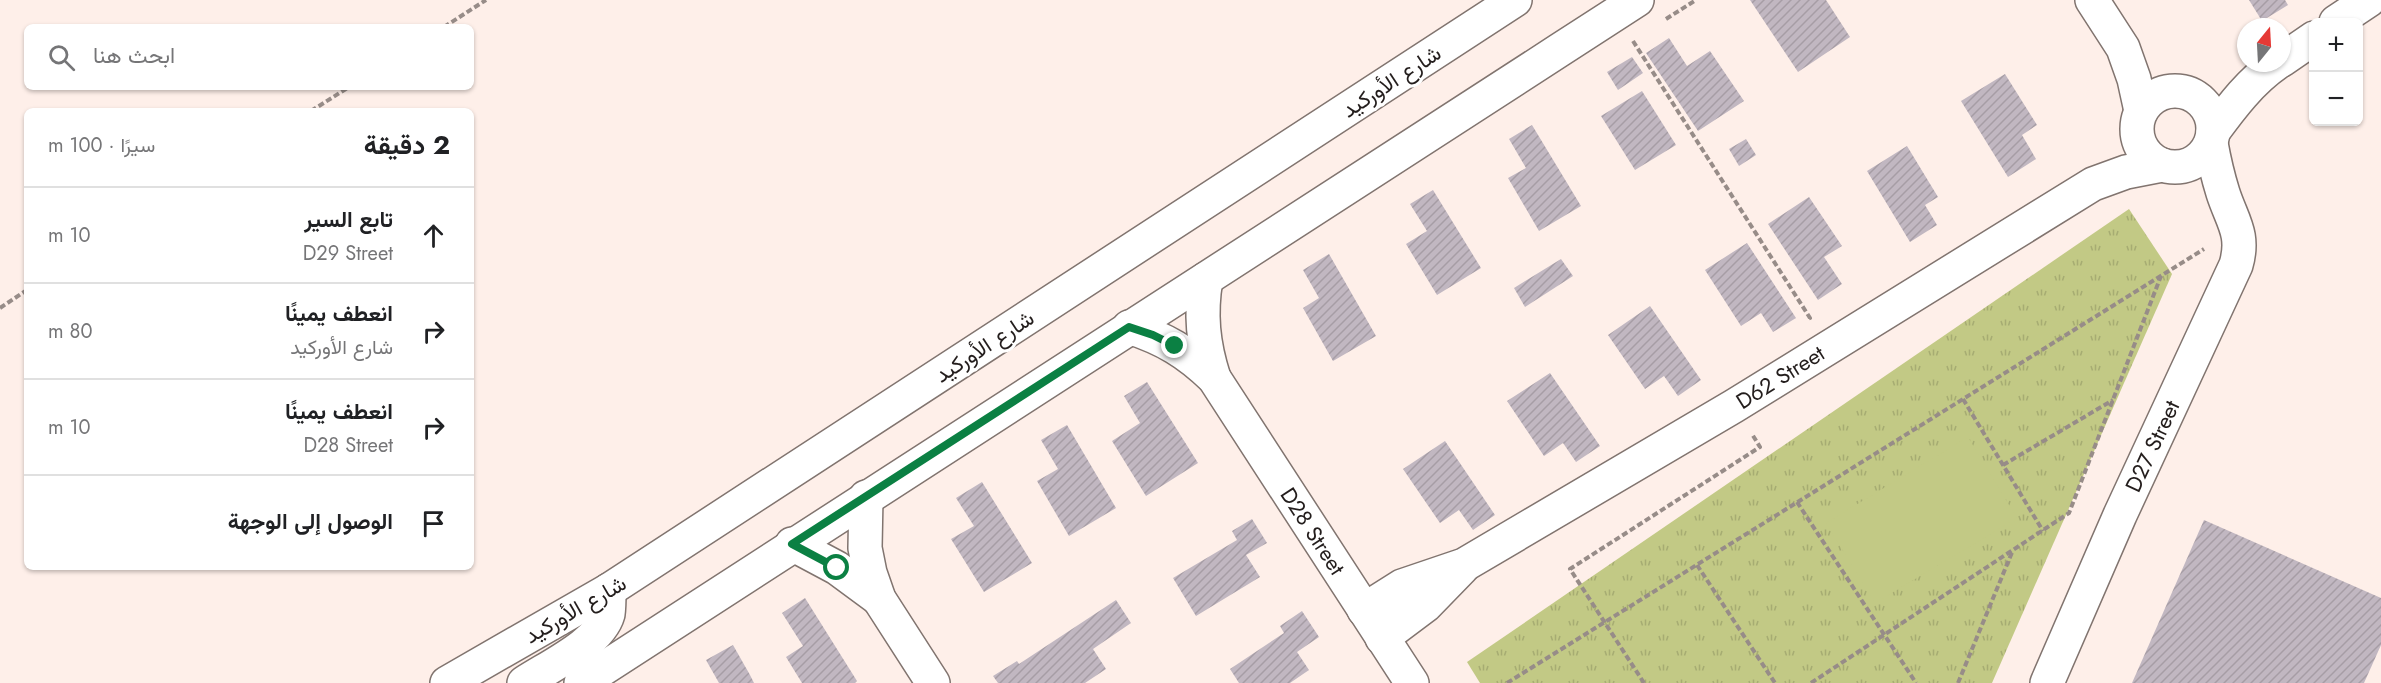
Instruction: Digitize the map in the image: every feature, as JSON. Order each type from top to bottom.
[{"type":"street","name":"شارع الأوركيد","points":[[447,683],[609,590],[1515,0]]},
{"type":"street","points":[[581,683],[792,544],[1637,0]]},
{"type":"street","points":[[2092,0],[2123,48],[2134,79],[2139,119],[2138,139],[2143,150],[2151,159],[2167,166],[2233,218]]},
{"type":"street","points":[[2342,18],[2369,0]]},
{"type":"street","points":[[2291,53],[2309,41]]},
{"type":"street","points":[[2123,48],[2181,92],[2200,100],[2208,109],[2212,120],[2212,137]]},
{"type":"street","points":[[2139,119],[2154,97],[2181,92],[2250,72]]},
{"type":"street","points":[[2167,166],[2182,166],[2200,159],[2237,101],[2267,72]]},
{"type":"street","name":"D62 Street","points":[[2093,184],[2117,157],[2139,119]]},
{"type":"street","name":"D27 Street","points":[[2047,683],[2120,515],[2240,253],[2212,137]]},
{"type":"street","name":"D62 Street","points":[[1364,610],[1409,583],[1464,565],[1734,406],[2093,184],[2127,172],[2167,166]]},
{"type":"street","name":"D28 Street","points":[[1206,279],[1202,304],[1202,329],[1206,354],[1214,378]]},
{"type":"street","name":"D28 Street","points":[[1129,327],[1175,346],[1214,378],[1412,683]]},
{"type":"street","points":[[866,497],[865,548],[879,599],[933,683]]},
{"type":"street","points":[[792,544],[837,568],[879,599]]},
{"type":"street","name":"D62 Street","points":[[1382,638],[1426,605],[1464,565]]},
{"type":"street","points":[[524,683],[590,640],[608,614],[609,590]]},
{"type":"path","points":[[449,24],[486,0]]},
{"type":"path","points":[[1660,24],[1696,0]]},
{"type":"path","points":[[1642,35],[1632,41],[1810,318],[1801,324]]},
{"type":"path","points":[[316,108],[344,90]]},
{"type":"path","points":[[1509,682],[2162,275],[2233,218]]},
{"type":"path","points":[[1811,683],[2069,513],[2162,275]]},
{"type":"path","points":[[0,308],[24,292]]},
{"type":"path","points":[[1963,399],[2043,531]]},
{"type":"path","points":[[2003,465],[2113,400]]},
{"type":"path","points":[[1644,683],[1570,569],[1761,447],[1734,406]]},
{"type":"path","points":[[1797,502],[1916,683]]},
{"type":"path","points":[[1958,683],[2013,550]]},
{"type":"path","points":[[1697,565],[1775,683]]},
{"type":"green space","points":[[2129,209],[2172,274],[1992,683],[1480,683],[1467,662]]},
{"type":"green space","points":[[1968,437],[2017,518],[1875,603],[1826,523]]},
{"type":"building","points":[[1750,0],[1826,0],[1850,37],[1798,72]]},
{"type":"building","points":[[2249,0],[2285,0],[2288,5],[2267,18],[2260,18]]},
{"type":"building","points":[[1669,38],[1687,66],[1710,51],[1744,101],[1698,131],[1646,53]]},
{"type":"building","points":[[1632,57],[1643,73],[1618,90],[1607,72]]},
{"type":"building","points":[[2005,74],[2037,125],[2022,135],[2036,159],[2008,177],[1961,101]]},
{"type":"building","points":[[1642,91],[1676,145],[1635,170],[1601,116]]},
{"type":"building","points":[[1532,125],[1581,206],[1539,231],[1508,178],[1526,168],[1509,139]]},
{"type":"building","points":[[1746,139],[1756,155],[1739,166],[1729,149]]},
{"type":"building","points":[[1907,146],[1938,197],[1925,205],[1937,225],[1910,242],[1867,171]]},
{"type":"building","points":[[1433,190],[1481,268],[1437,295],[1406,244],[1427,231],[1410,204]]},
{"type":"building","points":[[1809,197],[1842,246],[1824,257],[1842,284],[1818,300],[1768,224]]},
{"type":"building","points":[[1747,243],[1796,318],[1773,332],[1761,313],[1741,326],[1705,270]]},
{"type":"building","points":[[1329,254],[1376,336],[1333,361],[1303,308],[1319,298],[1303,270]]},
{"type":"building","points":[[1561,259],[1573,276],[1525,307],[1514,288]]},
{"type":"building","points":[[1650,306],[1701,380],[1678,396],[1664,376],[1645,389],[1608,335]]},
{"type":"building","points":[[1550,373],[1600,446],[1576,462],[1563,443],[1544,456],[1507,401]]},
{"type":"building","points":[[1147,382],[1198,463],[1146,496],[1112,441],[1140,423],[1124,396]]},
{"type":"building","points":[[1067,425],[1116,508],[1069,536],[1037,481],[1058,469],[1041,440]]},
{"type":"building","points":[[1445,441],[1495,515],[1473,530],[1459,510],[1440,523],[1403,469]]},
{"type":"building","points":[[982,482],[1032,563],[984,592],[951,539],[974,526],[956,498]]},
{"type":"building","points":[[1252,519],[1267,543],[1246,555],[1260,577],[1196,616],[1173,578],[1237,540],[1232,531]]},
{"type":"building","points":[[2204,520],[2381,598],[2381,645],[2364,683],[2132,683]]},
{"type":"building","points":[[805,598],[857,681],[855,683],[802,683],[786,657],[803,646],[782,613]]},
{"type":"building","points":[[1116,600],[1131,623],[1093,649],[1106,669],[1085,683],[998,683],[993,676],[1017,661],[1019,664]]},
{"type":"building","points":[[1302,611],[1319,637],[1297,652],[1309,670],[1290,683],[1239,683],[1230,669],[1284,633],[1280,626]]},
{"type":"building","points":[[733,645],[754,683],[719,683],[706,660]]},
{"type":"route","points":[[837,568],[792,544],[1129,327],[1175,346]]}]
